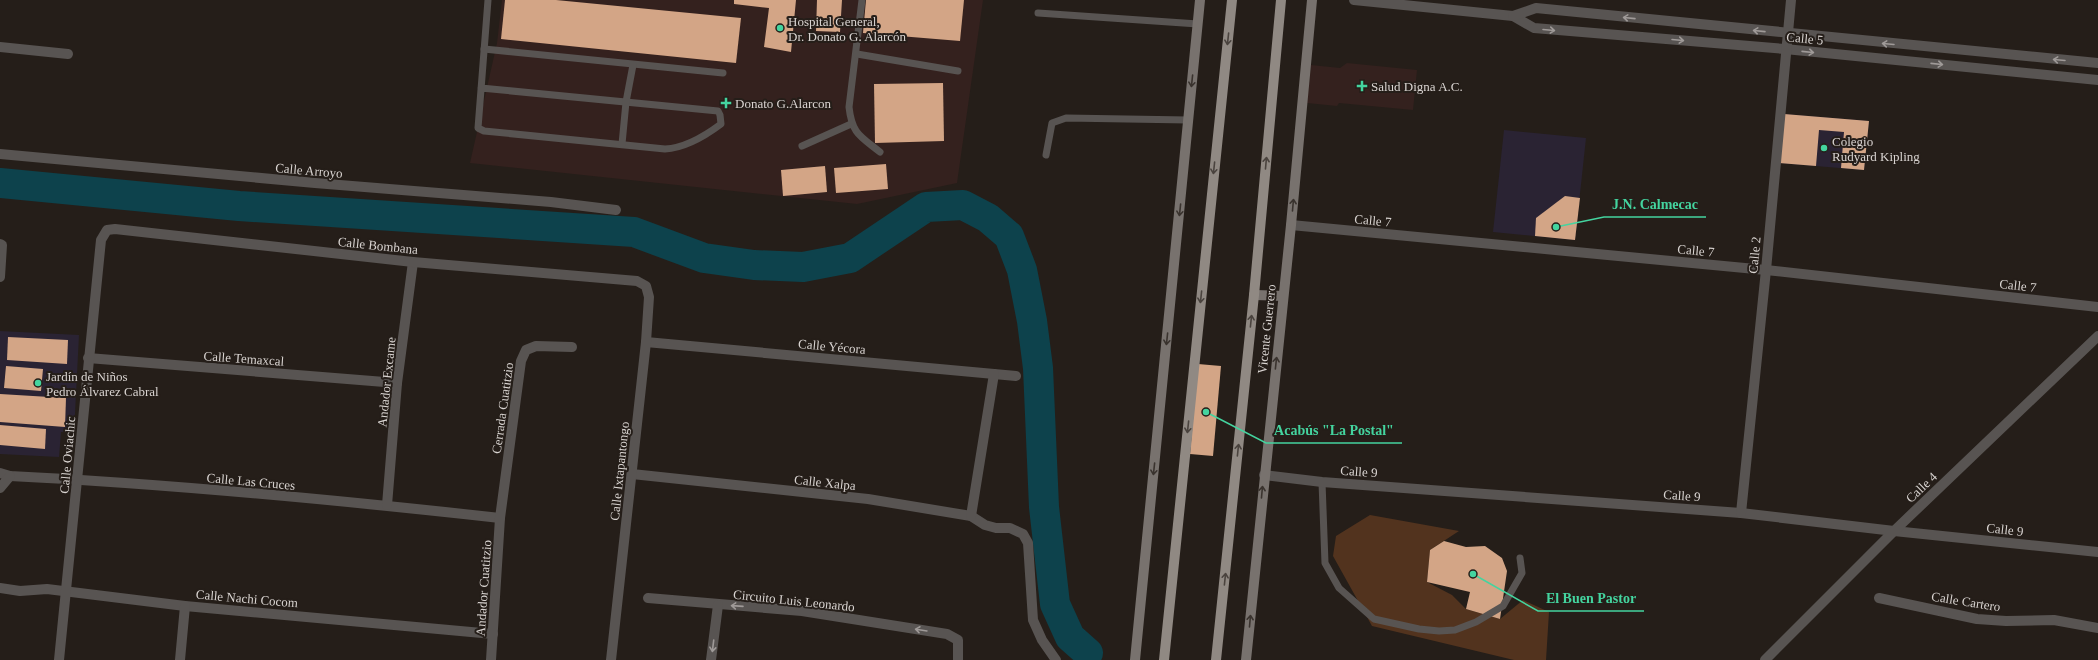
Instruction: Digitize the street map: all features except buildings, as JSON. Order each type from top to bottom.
[{"type":"main road","points":[[1136,660],[1200,0]]},
{"type":"main road","points":[[1164,660],[1232,0]]},
{"type":"main road","points":[[1216,660],[1254,295],[1281,0]]},
{"type":"main road","name":"Vicente Guerrero","points":[[1246,660],[1291,225],[1312,0]]},
{"type":"main road","points":[[1254,295],[1283,296]]},
{"type":"street","name":"Calle 5","points":[[1354,0],[1513,16],[1534,28],[1785,49],[2098,80]]},
{"type":"street","name":"Calle 2","points":[[1741,513],[1766,270],[1785,49],[1791,0]]},
{"type":"street","name":"Calle 5","points":[[1513,16],[1536,8],[1788,34],[2098,63]]},
{"type":"street","points":[[0,47],[68,54]]},
{"type":"street","name":"Calle Arroyo","points":[[0,154],[314,184],[550,202],[616,210]]},
{"type":"street","name":"Calle 7","points":[[1291,225],[1766,270],[2098,307]]},
{"type":"street","name":"Calle Bombana","points":[[108,230],[115,229],[413,262],[637,281],[646,286]]},
{"type":"street","name":"Calle Oviachic","points":[[59,660],[101,240],[108,230]]},
{"type":"street","points":[[0,244],[2,244],[0,277]]},
{"type":"street","name":"Andador Excame","points":[[387,505],[397,383],[413,262]]},
{"type":"street","name":"Calle Ixtapantongo","points":[[611,660],[646,342],[650,297],[646,286]]},
{"type":"street","name":"Calle 4","points":[[1764,660],[1894,531],[2098,336]]},
{"type":"street","name":"Calle Yécora","points":[[646,342],[1016,376]]},
{"type":"street","name":"Cerrada Cuatitzio","points":[[500,518],[521,361],[526,350],[536,346],[572,347]]},
{"type":"street","name":"Calle Temaxcal","points":[[88,358],[397,383]]},
{"type":"street","points":[[971,516],[994,374]]},
{"type":"street","name":"Calle Xalpa","points":[[632,474],[868,499],[971,516],[985,526],[1010,528],[1023,534],[1028,543],[1033,620],[1042,640],[1056,660]]},
{"type":"street","points":[[0,488],[5,475]]},
{"type":"street","name":"Calle Las Cruces","points":[[5,475],[387,505],[500,518]]},
{"type":"street","name":"Calle 9","points":[[1264,475],[1322,482],[1741,513],[1894,531],[2098,552]]},
{"type":"street","name":"Andador Cuatitzio","points":[[491,660],[500,518]]},
{"type":"street","name":"Calle Nachi Cocom","points":[[0,588],[20,591],[47,589],[185,606],[493,634]]},
{"type":"street","name":"Circuito Luis Leonardo","points":[[648,598],[802,611],[947,634],[958,640],[958,660]]},
{"type":"street","name":"Calle Cartero","points":[[1879,598],[1977,619],[2006,621],[2054,620],[2098,628]]},
{"type":"street","points":[[711,660],[718,604]]},
{"type":"street","points":[[180,660],[185,606]]},
{"type":"lane","points":[[481,88],[718,111],[721,124],[706,135],[674,149],[665,150],[622,144],[484,131],[478,128],[481,88],[484,49],[488,0]]},
{"type":"lane","points":[[862,0],[857,54],[851,82],[849,108],[851,124],[861,137],[880,152]]},
{"type":"lane","points":[[1038,13],[1198,24]]},
{"type":"lane","points":[[484,49],[723,73]]},
{"type":"lane","points":[[857,54],[958,71]]},
{"type":"lane","points":[[622,144],[626,102],[633,65]]},
{"type":"lane","points":[[1046,155],[1052,123],[1066,118],[1188,120]]},
{"type":"lane","points":[[802,146],[851,124]]},
{"type":"lane","points":[[1322,482],[1325,563],[1339,588],[1374,619],[1419,629],[1439,631],[1455,630],[1476,622],[1503,606],[1522,573],[1520,558]]},
{"type":"shaded area","name":"Donato G.Alarcon","points":[[502,0],[983,0],[957,183],[857,204],[470,163],[497,43]]},
{"type":"shaded area","name":"Salud Digna A.C.","points":[[1347,63],[1417,70],[1413,110],[1339,103],[1337,106],[1307,103],[1311,65],[1340,68]]},
{"type":"shaded area","name":"Colegio Rudyard Kipling","points":[[1784,114],[1869,121],[1864,170],[1779,163]]},
{"type":"shaded area","points":[[1504,130],[1586,138],[1575,240],[1493,232]]},
{"type":"shaded area","name":"Jardín de Niños Pedro Álvarez Cabral","points":[[0,331],[79,335],[74,433],[61,432],[59,457],[0,454]]},
{"type":"shaded area","points":[[1370,515],[1459,531],[1430,550],[1427,582],[1452,595],[1466,609],[1500,619],[1523,600],[1549,612],[1546,660],[1514,660],[1372,626],[1333,556],[1336,536]]},
{"type":"waterway","points":[[0,183],[239,206],[634,232],[704,258],[754,265],[803,267],[850,258],[926,207],[963,205],[988,218],[1009,236],[1022,270],[1032,321],[1038,368],[1044,507],[1055,604],[1070,637],[1088,653]]},
{"type":"place","name":"Hospital General, Dr. Donato G. Alarcón","points":[[780,28]]},
{"type":"place","name":"Salud Digna A.C.","points":[[1362,86]]},
{"type":"place","name":"Donato G.Alarcon","points":[[726,103]]},
{"type":"place","name":"Colegio Rudyard Kipling","points":[[1824,148]]},
{"type":"place","name":"J.N. Calmecac","points":[[1556,227]]},
{"type":"place","name":"Jardín de Niños Pedro Álvarez Cabral","points":[[38,383]]},
{"type":"place","name":"Acabús \"La Postal\"","points":[[1206,412]]},
{"type":"place","name":"El Buen Pastor","points":[[1473,574]]}]
